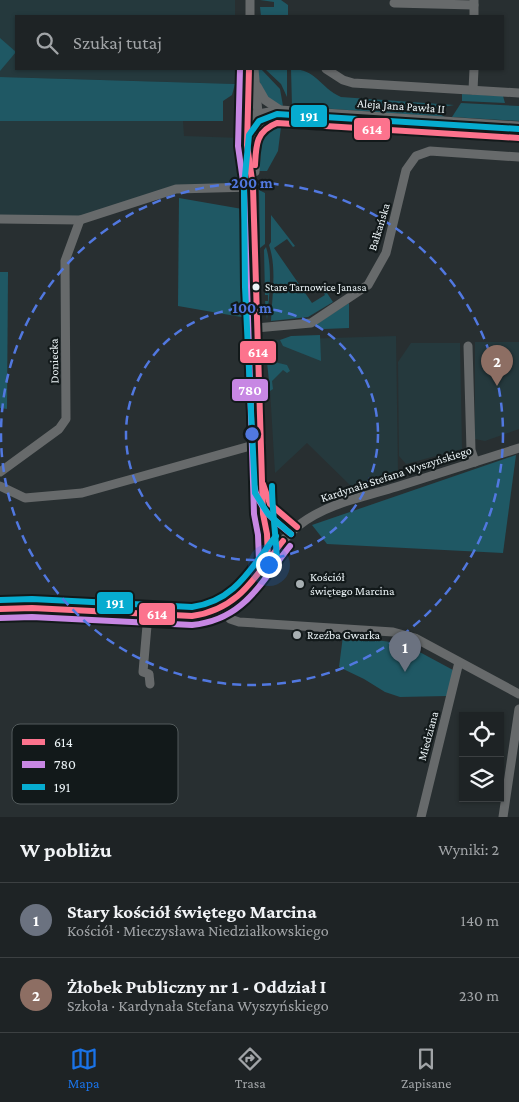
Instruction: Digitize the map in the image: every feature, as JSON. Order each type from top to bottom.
[{"type":"street","points":[[250,0],[250,15]]},
{"type":"street","points":[[394,3],[474,3]]},
{"type":"street","points":[[249,70],[247,145],[253,187]]},
{"type":"street","points":[[254,70],[258,117],[253,187],[256,328],[264,492],[263,514],[267,534],[268,561]]},
{"type":"street","points":[[328,70],[343,80],[353,83],[519,93]]},
{"type":"street","points":[[473,90],[474,70]]},
{"type":"street","points":[[256,85],[265,100],[280,110]]},
{"type":"street","name":"Aleja Jana Pawła II","points":[[258,117],[280,110],[519,126]]},
{"type":"street","name":"Aleja Jana Pawła II","points":[[247,116],[258,117],[277,123],[519,138]]},
{"type":"street","points":[[257,138],[264,128],[277,123]]},
{"type":"street","name":"Bałkańska","points":[[256,328],[311,322],[368,285],[386,253],[406,170],[416,156],[430,151],[519,157]]},
{"type":"street","points":[[0,219],[80,220],[176,189],[253,187]]},
{"type":"street","name":"Doniecka","points":[[0,472],[59,430],[66,419],[65,261],[80,220]]},
{"type":"street","points":[[468,346],[471,450],[474,462]]},
{"type":"street","points":[[0,486],[25,498],[82,494],[261,443]]},
{"type":"street","name":"Kardynała Stefana Wyszyńskiego","points":[[223,609],[239,597],[297,527],[314,515],[333,506],[519,448]]},
{"type":"street","points":[[264,492],[269,504],[297,527]]},
{"type":"street","points":[[267,534],[274,542],[281,544]]},
{"type":"street","points":[[0,609],[32,608],[200,616],[223,609],[230,619],[238,622],[393,632],[415,638],[519,694]]},
{"type":"street","points":[[148,614],[142,672],[149,674],[150,684]]},
{"type":"street","name":"Miedziana","points":[[421,817],[459,662]]},
{"type":"street","points":[[503,817],[519,709]]},
{"type":"shaded area","points":[[0,0],[235,0],[235,15],[15,15],[15,70],[235,70],[235,84],[0,77]]},
{"type":"shaded area","points":[[260,0],[281,0],[288,5],[288,15],[261,15],[260,7],[274,7],[274,2]]},
{"type":"shaded area","points":[[0,38],[15,53],[0,71]]},
{"type":"shaded area","points":[[257,70],[262,70],[280,89],[283,106],[271,101],[267,97]]},
{"type":"shaded area","points":[[266,70],[287,70],[287,97],[281,84]]},
{"type":"shaded area","points":[[291,70],[307,72],[341,97],[454,105],[436,108],[436,112],[445,117],[292,106]]},
{"type":"shaded area","points":[[0,77],[235,84],[232,95],[223,101],[223,121],[0,121]]},
{"type":"shaded area","points":[[462,94],[503,96],[505,103],[462,101]]},
{"type":"shaded area","points":[[461,103],[519,106],[519,121],[452,117]]},
{"type":"shaded area","points":[[291,115],[445,125],[444,130],[291,120]]},
{"type":"shaded area","points":[[0,121],[183,121],[184,136],[241,138],[245,187],[184,188],[92,216],[0,219]]},
{"type":"shaded area","points":[[281,127],[278,151],[267,171],[259,171],[263,134],[269,129]]},
{"type":"shaded area","points":[[259,190],[265,193],[265,244],[260,248]]},
{"type":"shaded area","points":[[179,198],[248,210],[247,318],[178,306]]},
{"type":"shaded area","points":[[271,215],[295,246],[293,247],[287,239],[274,248],[312,303],[325,295],[319,286],[321,284],[333,302],[308,317],[271,321],[273,263],[269,245],[271,242]]},
{"type":"shaded area","points":[[266,247],[270,274],[267,320],[265,301],[268,301],[268,295],[265,295],[264,250]]},
{"type":"shaded area","points":[[0,272],[8,272],[7,409],[0,408]]},
{"type":"shaded area","points":[[349,303],[349,328],[324,329],[315,325]]},
{"type":"shaded area","points":[[320,335],[321,361],[283,346],[280,340],[291,336]]},
{"type":"shaded area","points":[[396,336],[398,474],[353,488],[307,443],[275,473],[267,340]]},
{"type":"shaded area","points":[[475,342],[519,342],[519,429],[485,441],[475,439]]},
{"type":"shaded area","points":[[411,343],[460,343],[462,449],[406,464],[399,456],[398,362]]},
{"type":"shaded area","points":[[267,362],[287,365],[290,371],[287,373],[283,370],[272,381],[273,389],[270,391]]},
{"type":"shaded area","points":[[516,455],[503,553],[327,544],[312,525]]},
{"type":"shaded area","points":[[343,636],[391,642],[414,649],[453,670],[447,696],[400,697],[385,692],[339,667]]},
{"type":"transit line","name":"780","points":[[240,70],[238,146],[244,188],[254,514],[258,535],[259,561]]},
{"type":"transit line","name":"614","points":[[249,70],[247,145],[253,187],[263,514],[267,534],[268,561]]},
{"type":"transit line","name":"191","points":[[291,534],[268,514],[255,493],[245,287],[244,186],[249,135],[259,121],[277,114],[519,129]]},
{"type":"transit line","name":"614","points":[[255,165],[258,140],[265,130],[277,123],[519,138]]},
{"type":"transit line","name":"614","points":[[263,484],[270,504],[297,527]]},
{"type":"transit line","name":"780","points":[[254,485],[263,507],[273,519],[291,534]]},
{"type":"transit line","name":"191","points":[[272,486],[277,561]]},
{"type":"transit line","name":"191","points":[[0,600],[32,599],[192,607],[220,598],[231,590],[250,571],[276,536]]},
{"type":"transit line","name":"614","points":[[0,609],[32,608],[192,616],[209,612],[223,606],[245,589],[283,541]]},
{"type":"transit line","name":"780","points":[[0,618],[32,617],[192,625],[210,622],[225,616],[249,598],[290,546]]},
{"type":"place","name":"Stare Tarnowice Janasa","points":[[256,287]]},
{"type":"place","name":"Żłobek Publiczny nr 1 - Oddział I","points":[[497,386]]},
{"type":"place","name":"Kościół świętego Marcina","points":[[300,584]]},
{"type":"place","name":"Rzeźba Gwarka","points":[[297,635]]},
{"type":"place","name":"Stary kościół świętego Marcina","points":[[405,672]]}]
